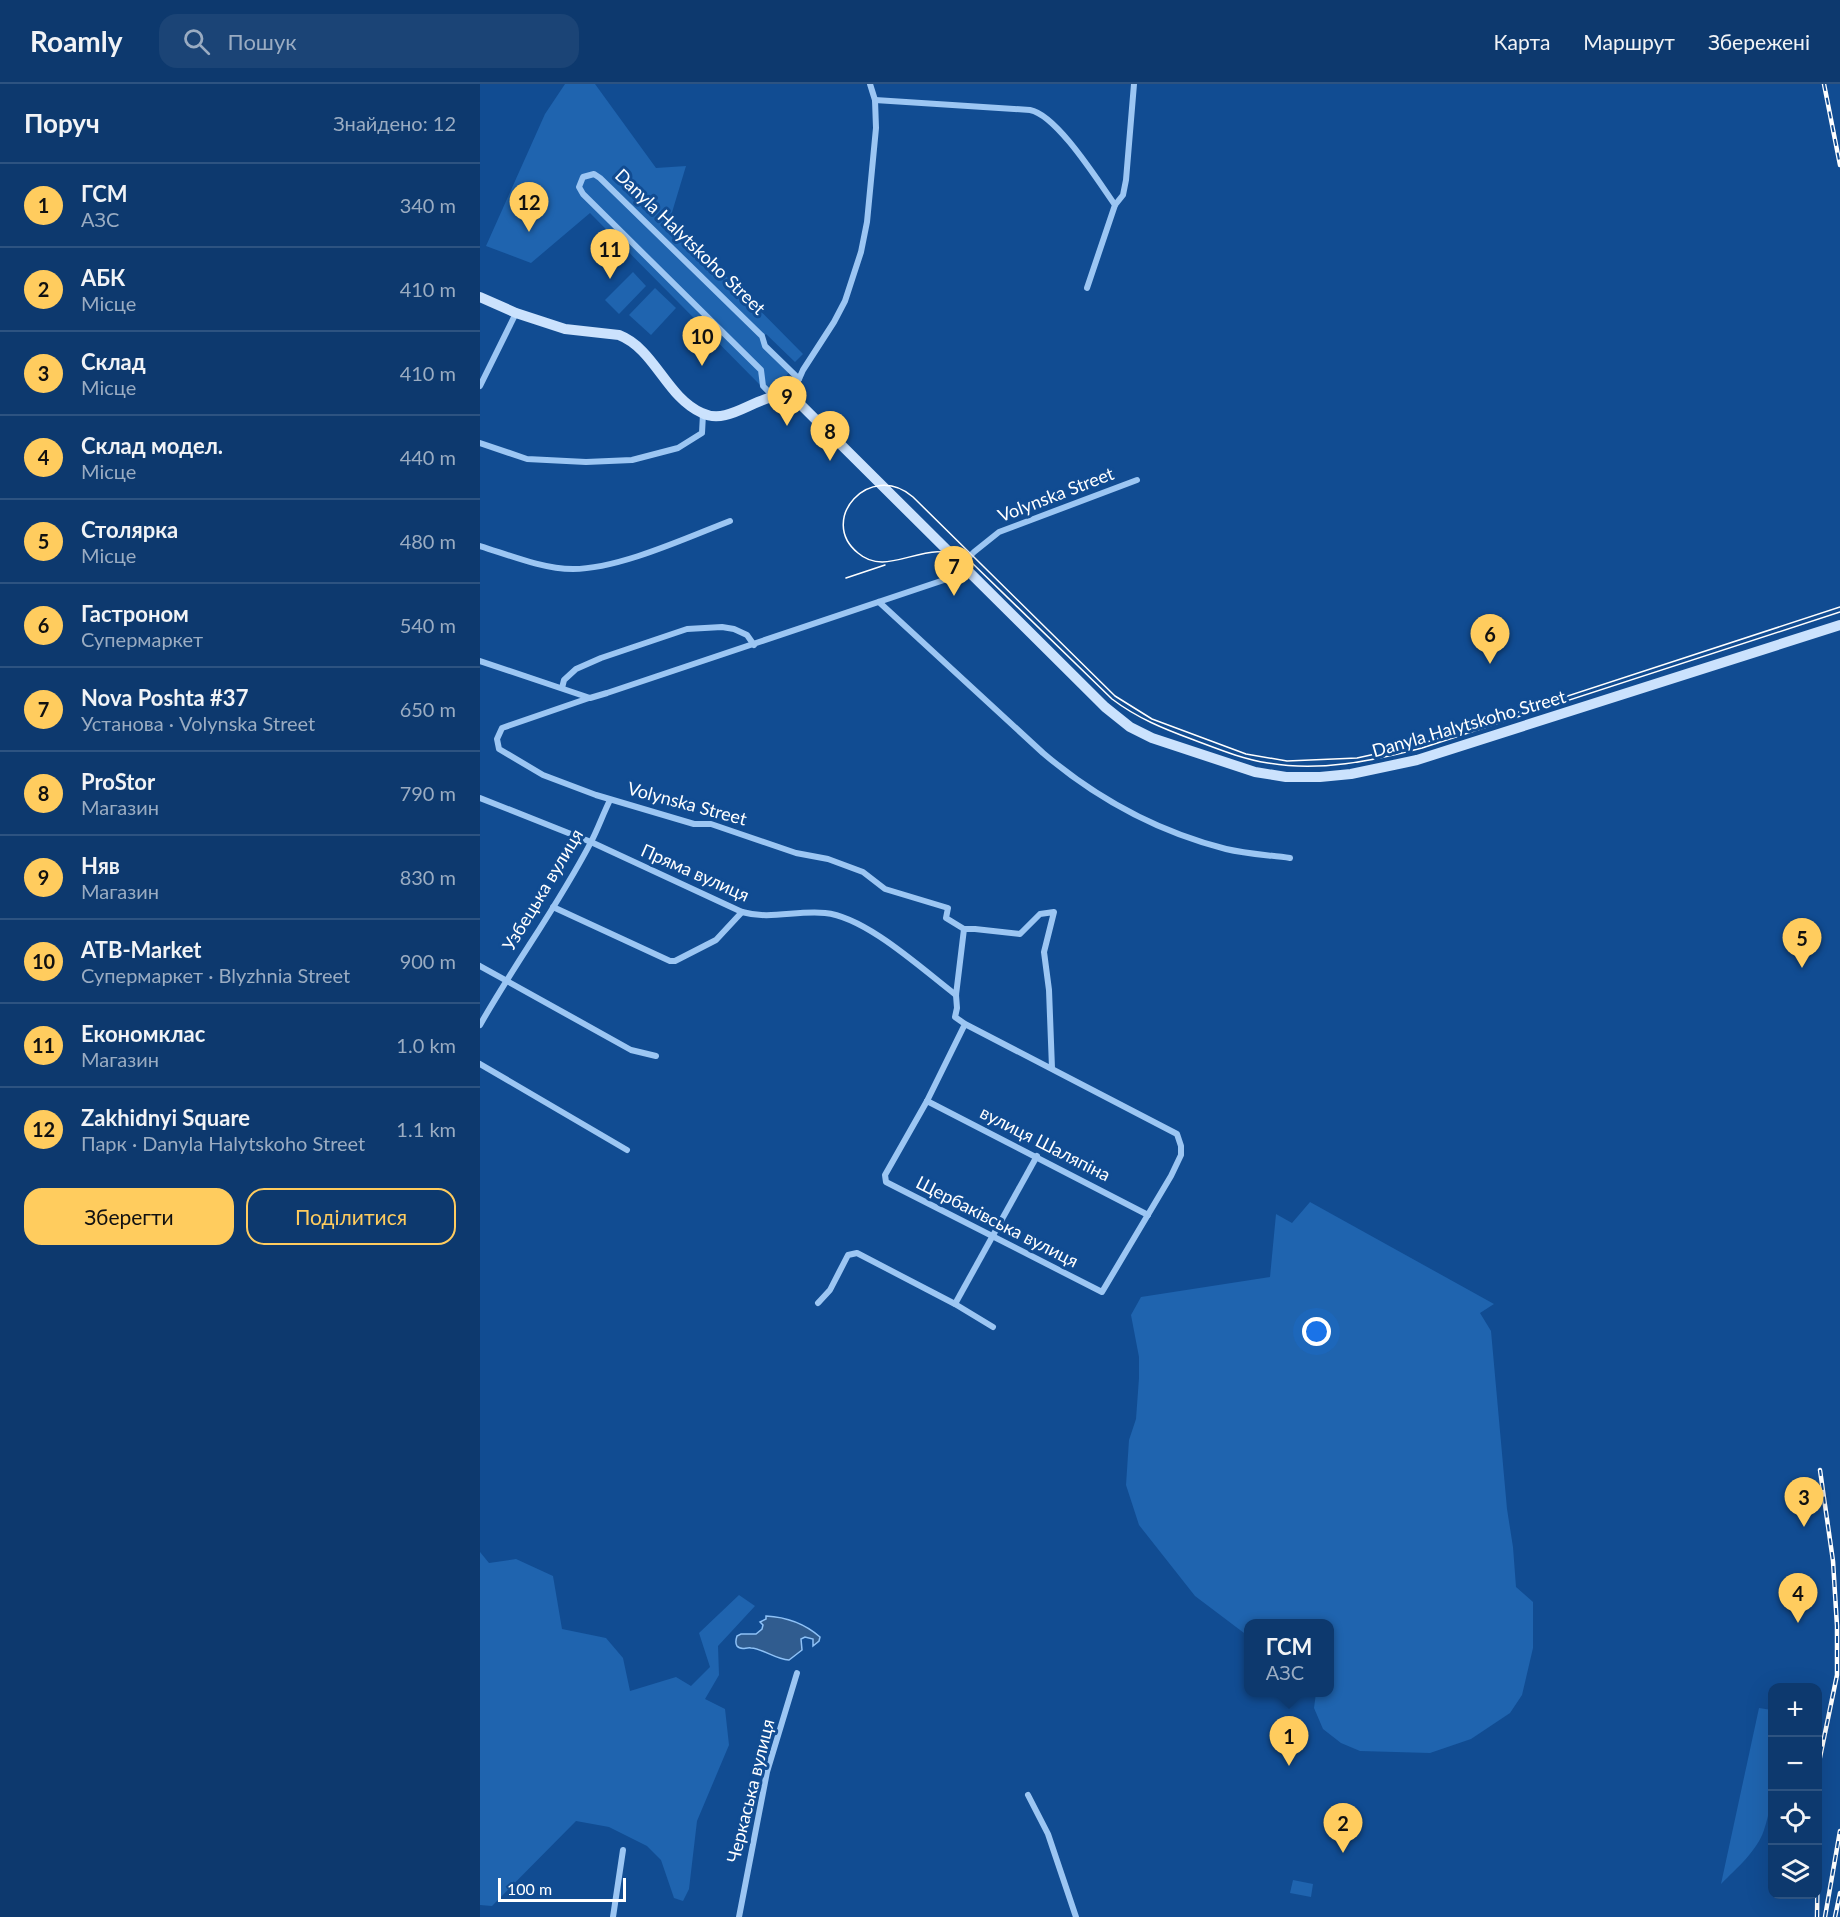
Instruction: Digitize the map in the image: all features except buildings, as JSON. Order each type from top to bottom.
[{"type":"street","points":[[480,297],[516,313],[565,329],[619,334],[639,347],[679,396],[703,414],[715,416],[773,396],[789,396],[802,370],[845,301],[861,252],[872,174],[875,100],[870,84]]},
{"type":"street","points":[[1087,288],[1114,205],[1123,195],[1134,84]]},
{"type":"street","points":[[875,100],[1036,111],[1056,126],[1114,205]]},
{"type":"street","name":"Danyla Halytskoho Street","points":[[773,396],[764,386],[761,370],[583,194],[579,187],[583,177],[590,174],[600,178],[762,336],[765,346],[799,379]]},
{"type":"street","points":[[480,386],[516,313]]},
{"type":"street","name":"Danyla Halytskoho Street","points":[[789,396],[794,398],[1086,690],[1130,727],[1152,738],[1255,772],[1286,777],[1351,774],[1417,760],[1840,625]]},
{"type":"street","points":[[480,443],[526,459],[586,462],[632,460],[678,448],[702,434],[703,414]]},
{"type":"street","name":"Volynska Street","points":[[964,929],[946,918],[948,908],[885,890],[863,872],[828,859],[796,852],[711,824],[694,824],[610,800],[543,775],[499,749],[497,739],[502,728],[947,579],[974,552],[999,532],[1137,480]]},
{"type":"street","points":[[480,546],[526,561],[571,569],[600,567],[730,521]]},
{"type":"street","points":[[879,602],[1043,753],[1070,776],[1116,805],[1184,837],[1229,850],[1290,858]]},
{"type":"street","points":[[562,688],[564,680],[576,669],[601,658],[687,629],[722,627],[734,629],[747,634],[753,645]]},
{"type":"street","points":[[480,661],[590,698]]},
{"type":"street","name":"Пряма вулиця","points":[[480,798],[591,842],[742,912],[764,917],[824,913],[848,918],[868,929],[956,995]]},
{"type":"street","name":"Узбецька вулиця","points":[[480,1025],[505,980],[553,907],[591,842],[610,800]]},
{"type":"street","points":[[553,907],[670,961],[675,961],[716,940],[742,912]]},
{"type":"street","points":[[1053,1068],[1049,990],[1044,952],[1054,912],[1040,914],[1020,934],[964,929],[955,1017],[1177,1134],[1181,1155],[1148,1215]]},
{"type":"street","points":[[480,966],[631,1050],[656,1056]]},
{"type":"street","points":[[927,1101],[965,1024]]},
{"type":"street","points":[[480,1064],[627,1150]]},
{"type":"street","name":"вулиця Шаляпіна","points":[[927,1101],[1148,1215]]},
{"type":"street","name":"Щербаківська вулиця","points":[[927,1101],[885,1175],[886,1182],[1102,1292],[1148,1215]]},
{"type":"street","points":[[955,1304],[1037,1156]]},
{"type":"street","points":[[818,1303],[830,1290],[849,1255],[853,1253],[864,1256],[955,1304],[993,1327]]},
{"type":"street","name":"Черкаська вулиця","points":[[739,1917],[767,1772],[797,1673]]},
{"type":"street","points":[[1028,1795],[1048,1834],[1076,1917]]},
{"type":"street","points":[[613,1917],[622,1850]]},
{"type":"shaded area","points":[[565,84],[595,84],[656,168],[686,166],[670,219],[803,354],[795,362],[766,334],[763,336],[765,346],[789,372],[780,386],[776,382],[767,392],[590,213],[531,263],[486,246],[545,114]]},
{"type":"shaded area","points":[[633,272],[646,286],[619,314],[605,300]]},
{"type":"shaded area","points":[[655,288],[676,308],[651,335],[629,315]]},
{"type":"shaded area","points":[[1310,1202],[1494,1304],[1480,1313],[1491,1331],[1516,1587],[1533,1602],[1533,1648],[1522,1695],[1510,1713],[1471,1739],[1430,1753],[1360,1751],[1341,1743],[1323,1729],[1314,1708],[1315,1697],[1334,1697],[1334,1619],[1244,1619],[1244,1633],[1195,1596],[1139,1525],[1126,1485],[1129,1440],[1136,1419],[1139,1378],[1139,1357],[1131,1315],[1141,1297],[1270,1277],[1276,1214],[1292,1223]]},
{"type":"shaded area","points":[[480,1552],[489,1563],[516,1559],[553,1576],[562,1629],[606,1638],[623,1658],[630,1691],[676,1677],[691,1686],[710,1667],[699,1633],[739,1595],[755,1606],[718,1646],[719,1675],[705,1699],[725,1709],[729,1745],[697,1821],[689,1889],[683,1901],[674,1898],[661,1860],[647,1846],[609,1827],[576,1821],[492,1906],[480,1905]]},
{"type":"shaded area","points":[[766,1616],[788,1619],[801,1624],[820,1637],[819,1641],[813,1646],[813,1639],[805,1637],[801,1639],[802,1650],[789,1660],[756,1649],[742,1649],[737,1646],[737,1636],[756,1634],[762,1629],[763,1625],[760,1622],[766,1619]]},
{"type":"shaded area","points":[[1759,1708],[1768,1709],[1768,1816],[1757,1845],[1721,1884]]},
{"type":"shaded area","points":[[1293,1880],[1313,1884],[1311,1897],[1290,1893]]},
{"type":"tram line","points":[[1840,607],[1421,744],[1357,758],[1287,761],[1246,754],[1152,719],[1115,696],[913,497],[897,487],[880,486],[866,490],[854,499],[846,511],[843,525],[847,540],[858,553],[870,560],[882,562],[937,552],[952,553],[968,559],[1121,706],[1161,727],[1221,750],[1258,761],[1287,765],[1345,764],[1422,748],[1840,612]]},
{"type":"tram line","points":[[846,578],[885,565]]},
{"type":"railway","points":[[1824,84],[1840,165]]},
{"type":"railway","points":[[1820,1470],[1833,1561],[1837,1626],[1837,1675],[1822,1748]]},
{"type":"railway","points":[[1825,1917],[1840,1831]]},
{"type":"railway","points":[[1817,1917],[1818,1845]]},
{"type":"railway","points":[[1835,1917],[1840,1893]]},
{"type":"place","name":"Zakhidnyi Square","points":[[529,232]]},
{"type":"place","name":"Економклас","points":[[610,279]]},
{"type":"place","name":"ATB-Market","points":[[702,366]]},
{"type":"place","name":"Няв","points":[[787,426]]},
{"type":"place","name":"ProStor","points":[[830,461]]},
{"type":"place","name":"Nova Poshta #37","points":[[954,596]]},
{"type":"place","name":"Гастроном","points":[[1490,664]]},
{"type":"place","name":"Столярка","points":[[1802,968]]},
{"type":"place","name":"Склад","points":[[1804,1527]]},
{"type":"place","name":"Склад модел.","points":[[1798,1623]]},
{"type":"place","name":"ГСМ","points":[[1289,1766]]},
{"type":"place","name":"АБК","points":[[1343,1853]]}]
